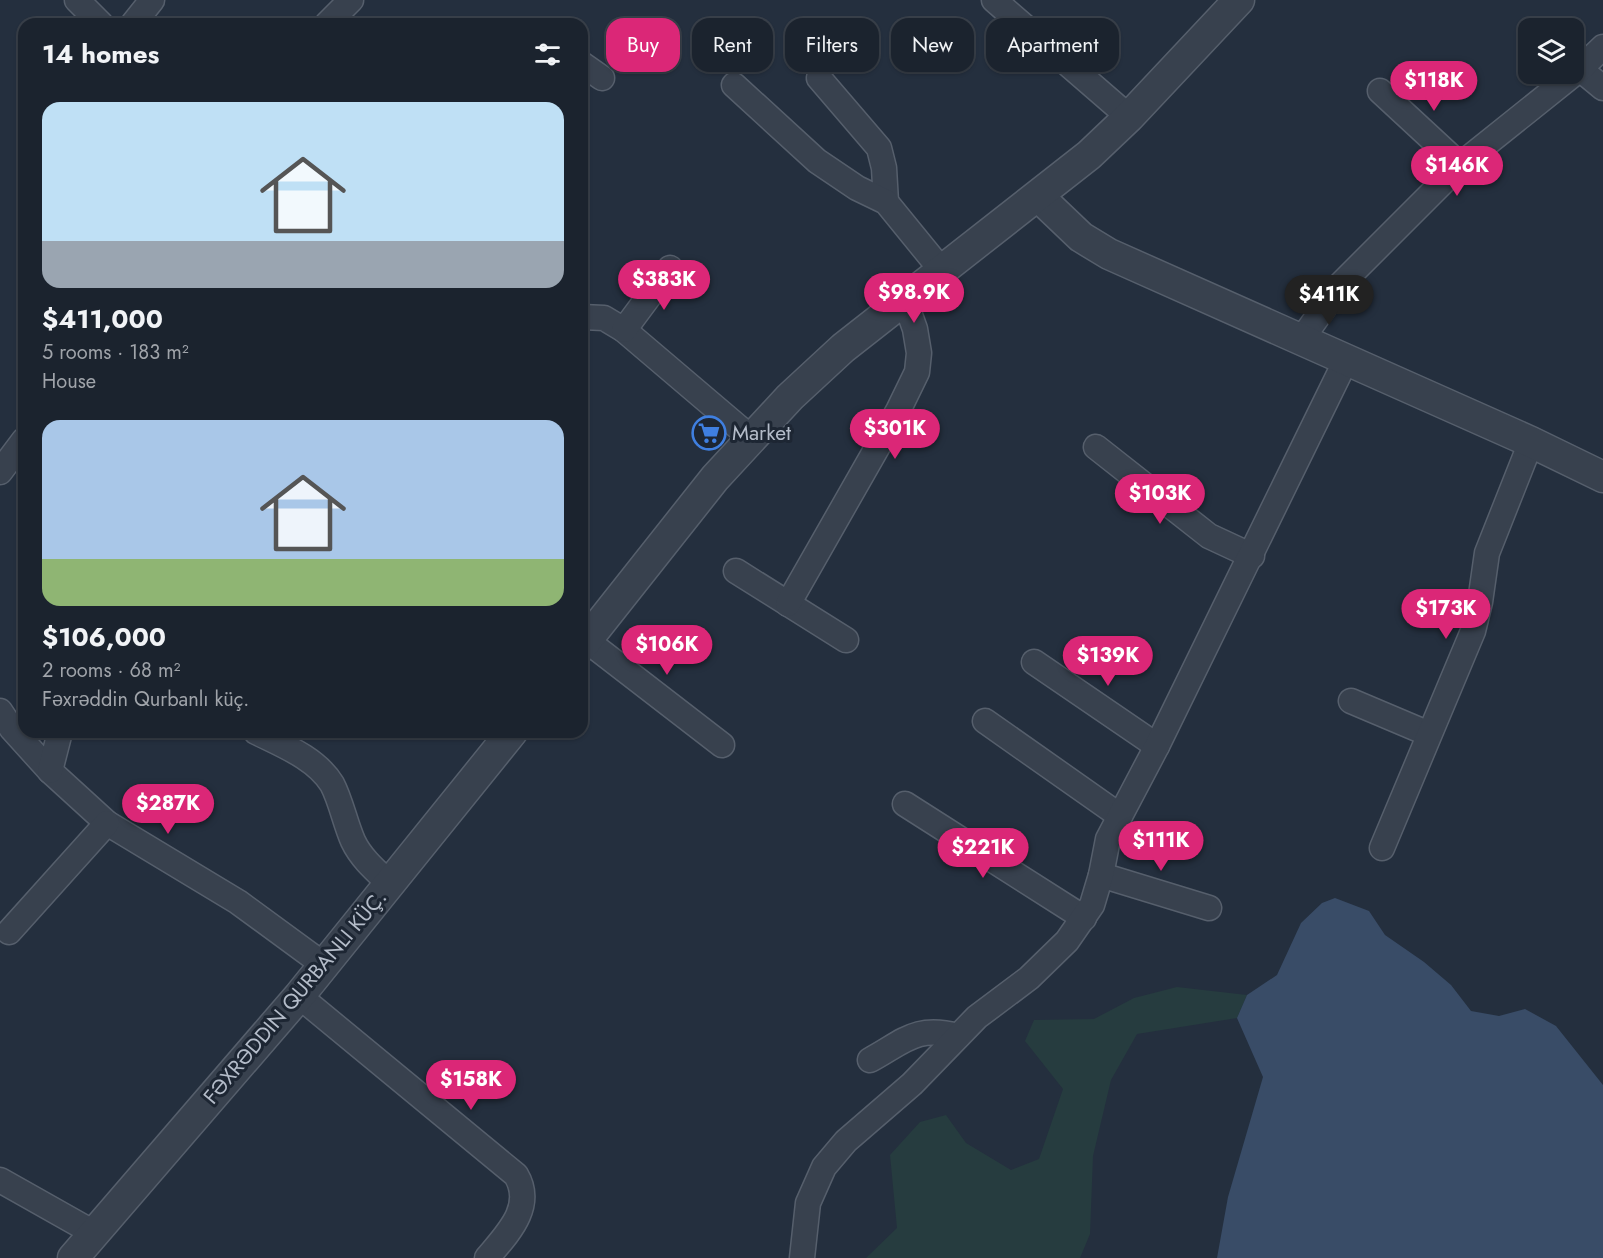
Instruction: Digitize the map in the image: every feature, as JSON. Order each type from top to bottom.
[{"type":"street","points":[[77,0],[95,18]]},
{"type":"street","points":[[138,18],[152,0]]},
{"type":"street","points":[[333,18],[351,0]]},
{"type":"street","points":[[994,0],[1129,117]]},
{"type":"street","points":[[588,638],[715,478],[790,397],[843,348],[905,302],[1089,155],[1129,117],[1239,0]]},
{"type":"street","points":[[1584,65],[1603,47]]},
{"type":"street","points":[[588,68],[602,78]]},
{"type":"street","points":[[1584,72],[1603,88]]},
{"type":"street","points":[[819,78],[879,148],[884,168],[886,202]]},
{"type":"street","points":[[1300,340],[1341,284],[1460,165],[1561,84]]},
{"type":"street","points":[[734,86],[817,161],[857,188],[886,202],[943,272]]},
{"type":"street","points":[[1380,91],[1460,165]]},
{"type":"street","points":[[1038,196],[1081,237],[1109,254],[1531,442],[1603,477]]},
{"type":"street","points":[[624,330],[670,268]]},
{"type":"street","points":[[788,604],[898,411],[916,372],[919,353],[915,328],[905,302]]},
{"type":"street","points":[[588,314],[604,318],[624,330],[751,438]]},
{"type":"street","points":[[802,1258],[808,1203],[824,1167],[846,1141],[912,1084],[977,1017],[1029,978],[1067,941],[1092,905],[1108,839],[1252,556],[1346,360]]},
{"type":"street","points":[[1382,848],[1473,631],[1490,544],[1531,442]]},
{"type":"street","points":[[1096,447],[1209,536],[1252,556]]},
{"type":"street","points":[[0,472],[18,448]]},
{"type":"street","points":[[736,571],[846,640]]},
{"type":"street","points":[[588,646],[722,745]]},
{"type":"street","points":[[1034,662],[1157,746]]},
{"type":"street","points":[[1351,701],[1429,734]]},
{"type":"street","points":[[0,711],[18,736]]},
{"type":"street","points":[[985,721],[1119,816]]},
{"type":"street","points":[[20,738],[50,771],[107,823],[238,902],[324,965]]},
{"type":"street","points":[[50,771],[58,738]]},
{"type":"street","points":[[268,738],[304,757],[332,784],[354,842],[368,864],[389,883]]},
{"type":"street","points":[[73,1258],[299,996],[507,738]]},
{"type":"street","points":[[905,804],[1084,918]]},
{"type":"street","points":[[9,932],[107,823]]},
{"type":"street","points":[[1101,875],[1209,908]]},
{"type":"street","points":[[299,996],[516,1175],[523,1187],[524,1200],[517,1218],[487,1258]]},
{"type":"street","points":[[870,1060],[921,1032],[937,1030],[958,1036]]},
{"type":"street","points":[[0,1179],[94,1233]]},
{"type":"green space","points":[[1177,987],[1247,995],[1237,1018],[1137,1034],[1111,1080],[1093,1156],[1090,1234],[1080,1258],[866,1258],[897,1228],[890,1155],[920,1122],[946,1115],[966,1143],[1011,1170],[1039,1159],[1063,1089],[1025,1041],[1034,1020],[1094,1019],[1134,998]]},
{"type":"water","points":[[1335,898],[1369,911],[1385,935],[1424,962],[1451,985],[1471,1011],[1499,1016],[1525,1009],[1556,1026],[1603,1085],[1603,1258],[1217,1258],[1228,1197],[1263,1077],[1237,1018],[1247,995],[1277,975],[1301,923],[1322,903]]},
{"type":"place","name":"Market","points":[[709,433]]}]
